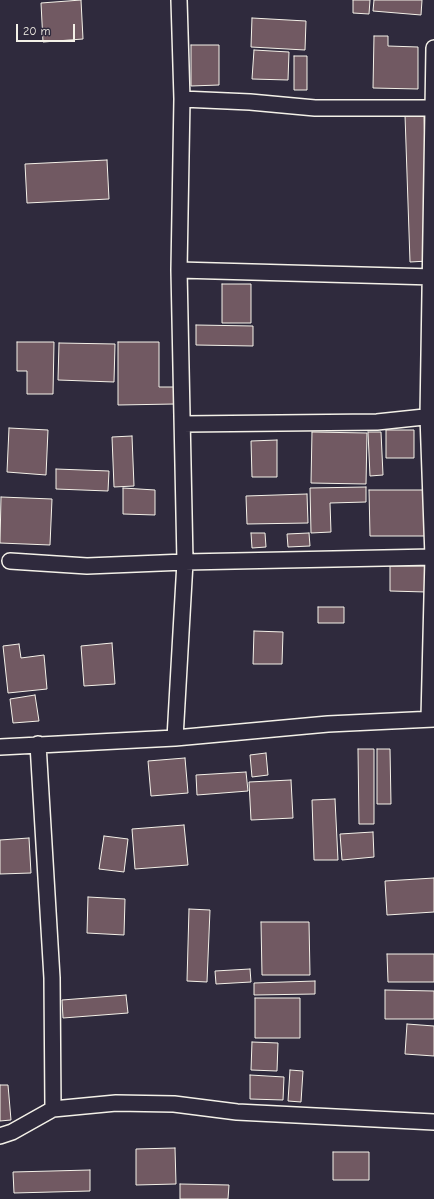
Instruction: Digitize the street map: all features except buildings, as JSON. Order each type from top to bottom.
[{"type":"street","points":[[175,738],[185,562],[179,270],[182,99],[179,0]]},
{"type":"street","points":[[0,747],[175,738],[328,724],[431,719],[433,556],[431,416],[434,48]]},
{"type":"street","points":[[182,99],[250,102],[315,108],[434,108]]},
{"type":"street","points":[[179,270],[432,277]]},
{"type":"street","points":[[183,424],[377,422],[431,416]]},
{"type":"street","points":[[10,561],[87,566],[433,556]]},
{"type":"street","points":[[38,744],[52,978],[53,1109]]},
{"type":"street","points":[[0,1136],[12,1132],[53,1109],[116,1102],[174,1104],[237,1112],[434,1122]]}]
